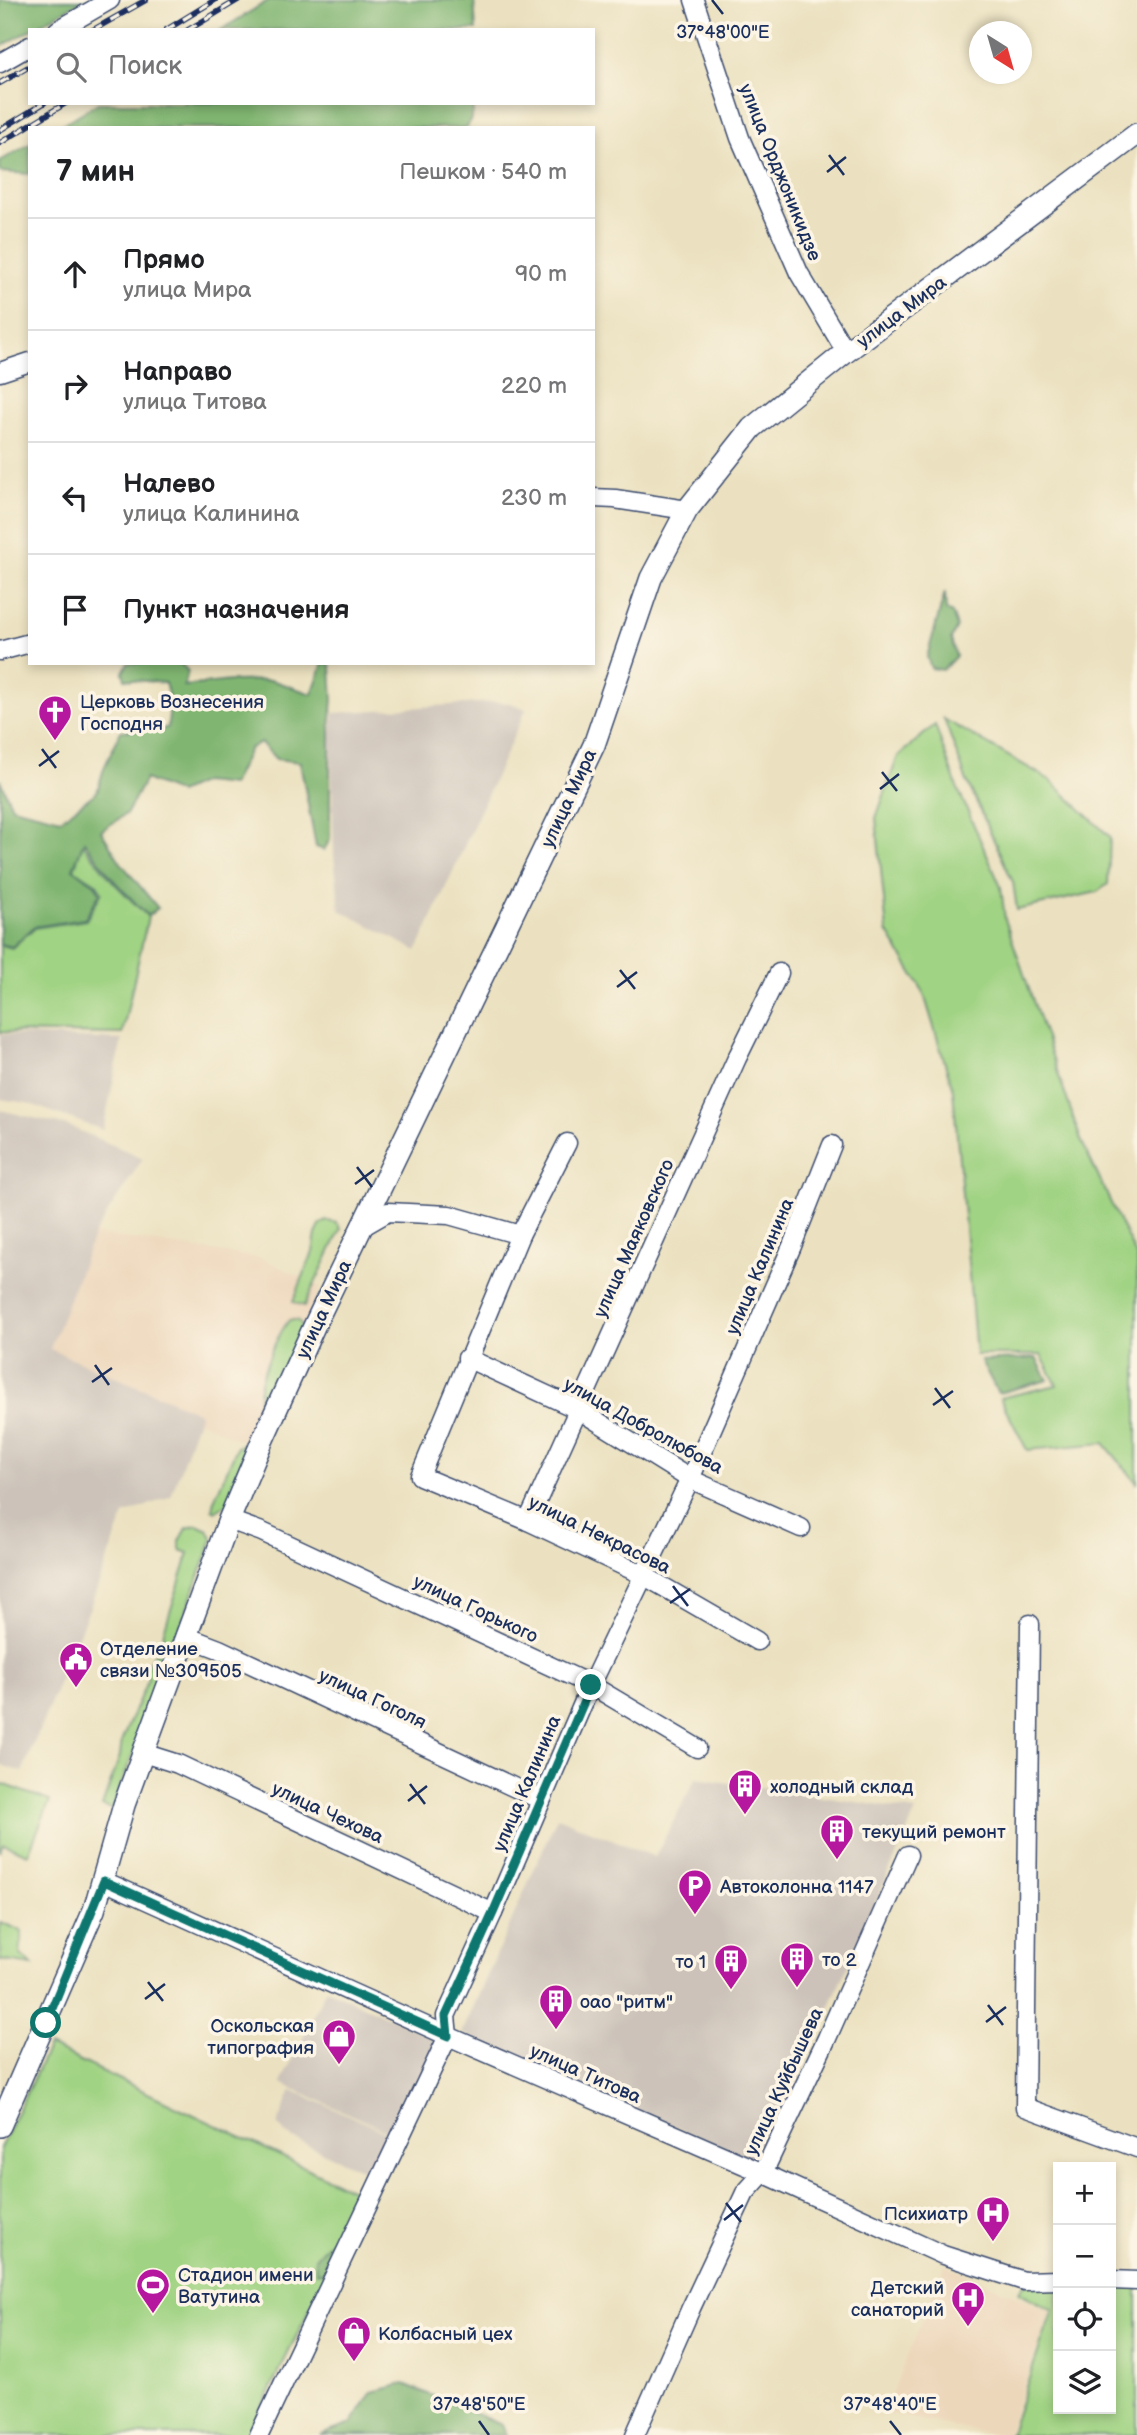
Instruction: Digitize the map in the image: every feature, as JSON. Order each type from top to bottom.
[{"type":"main road","name":"улица Мира","points":[[0,2126],[104,1881],[124,1805],[229,1520],[268,1427],[594,745],[651,578],[687,510],[752,428],[846,352],[1137,134]]},
{"type":"street","points":[[61,28],[110,0]]},
{"type":"street","name":"улица Орджоникидзе","points":[[694,0],[740,138],[799,272],[846,352]]},
{"type":"street","points":[[0,63],[28,47]]},
{"type":"street","points":[[0,372],[28,363]]},
{"type":"street","points":[[595,498],[687,510]]},
{"type":"street","points":[[0,651],[28,644]]},
{"type":"street","name":"улица Маяковского","points":[[528,1521],[737,1058],[779,973]]},
{"type":"street","points":[[467,1359],[520,1235],[567,1143]]},
{"type":"street","name":"улица Калинина","points":[[259,2435],[448,2036],[446,2016],[591,1685],[690,1479],[792,1246],[832,1145]]},
{"type":"street","points":[[362,1227],[388,1212],[449,1215],[520,1235]]},
{"type":"street","name":"улица Добролюбова","points":[[467,1359],[579,1410],[690,1479],[801,1528]]},
{"type":"street","name":"улица Некрасова","points":[[467,1359],[420,1476],[528,1521],[643,1575],[757,1641]]},
{"type":"street","name":"улица Горького","points":[[229,1520],[262,1532],[591,1685],[697,1748]]},
{"type":"street","points":[[1030,1624],[1025,2107],[1137,2148]]},
{"type":"street","name":"улица Гоголя","points":[[186,1636],[541,1800]]},
{"type":"street","name":"улица Чехова","points":[[143,1753],[178,1764],[493,1913]]},
{"type":"street","name":"улица Куйбышева","points":[[635,2435],[745,2193],[763,2173],[827,2038],[908,1855]]},
{"type":"street","name":"улица Титова","points":[[104,1881],[943,2255],[1024,2281],[1053,2280]]},
{"type":"street","points":[[1116,2280],[1137,2281]]},
{"type":"shaded area","points":[[510,703],[526,709],[417,951],[340,910],[334,856],[331,733],[334,713]]},
{"type":"shaded area","points":[[0,1034],[122,1040],[103,1130],[27,1103],[0,1099]]},
{"type":"shaded area","points":[[0,1110],[68,1126],[143,1158],[94,1234],[50,1349],[200,1413],[171,1496],[124,1515],[90,1607],[22,1772],[0,1765]]},
{"type":"shaded area","points":[[94,1234],[261,1258],[321,1287],[250,1445],[50,1350]]},
{"type":"shaded area","points":[[696,1778],[916,1811],[760,2164],[462,2033],[557,1817],[655,1857]]},
{"type":"shaded area","points":[[326,1989],[444,2043],[402,2138],[281,2083]]},
{"type":"shaded area","points":[[292,2090],[392,2135],[374,2175],[291,2138],[277,2125]]},
{"type":"shaded area","points":[[945,2265],[1050,2311],[1006,2435],[884,2412]]},
{"type":"green space","points":[[0,0],[83,0],[34,28],[28,28],[28,31],[0,47]]},
{"type":"green space","points":[[269,0],[474,0],[476,28],[224,28]]},
{"type":"green space","points":[[95,105],[473,105],[468,126],[60,126]]},
{"type":"green space","points":[[28,145],[28,174],[0,172],[0,161]]},
{"type":"green space","points":[[945,592],[946,610],[952,613],[957,627],[951,639],[956,656],[943,670],[931,668],[927,657]]},
{"type":"green space","points":[[127,665],[182,665],[188,671],[184,686],[271,680],[312,694],[322,665],[330,665],[333,701],[330,727],[330,839],[324,850],[316,847],[300,762],[276,759],[261,743],[250,748],[232,785],[203,782],[179,793],[145,779],[127,813],[101,831],[121,863],[158,908],[148,916],[116,883],[84,841],[73,869],[95,884],[100,893],[85,919],[34,927],[12,947],[0,944],[0,780],[12,807],[61,819],[97,792],[104,768],[121,731],[167,728],[169,705],[165,683],[125,679],[123,672]]},
{"type":"green space","points":[[944,719],[1050,780],[1110,837],[1108,884],[1097,892],[1017,910],[1013,882],[966,779]]},
{"type":"green space","points":[[935,725],[957,787],[1001,887],[1005,919],[1081,1140],[1137,1258],[1137,1483],[1104,1443],[1027,1450],[1000,1398],[1057,1385],[1041,1355],[976,1355],[953,1090],[923,991],[887,931],[876,818],[898,756]]},
{"type":"green space","points":[[83,844],[114,883],[148,917],[122,1034],[0,1032],[0,945],[12,948],[34,928],[86,920],[102,892],[96,883],[74,869]]},
{"type":"green space","points":[[327,1221],[337,1223],[341,1229],[304,1306],[293,1302],[313,1252],[316,1234],[321,1224]]},
{"type":"green space","points":[[289,1320],[297,1320],[301,1324],[302,1336],[230,1502],[216,1511],[212,1509],[214,1500],[237,1447],[248,1441],[262,1409],[259,1390],[262,1377],[272,1350]]},
{"type":"green space","points":[[1036,1358],[1048,1380],[998,1393],[981,1361]]},
{"type":"green space","points":[[197,1525],[208,1530],[213,1539],[174,1643],[164,1639],[163,1634],[189,1553],[180,1550],[180,1541],[187,1528]]},
{"type":"green space","points":[[157,1652],[167,1659],[167,1665],[112,1809],[102,1806],[120,1756],[122,1740],[148,1679],[148,1664]]},
{"type":"green space","points":[[0,1783],[50,1801],[28,1854],[4,1844],[0,1852]]},
{"type":"green space","points":[[0,1922],[22,1931],[20,1954],[32,1965],[0,1960]]},
{"type":"green space","name":"Стадион имени Ватутина","points":[[49,2046],[365,2196],[248,2435],[0,2435],[0,2148]]},
{"type":"green space","points":[[352,2231],[327,2278],[322,2272],[316,2272],[315,2258],[332,2239]]},
{"type":"green space","points":[[1024,2284],[1053,2284],[1053,2310],[1019,2292]]},
{"type":"green space","points":[[1116,2284],[1137,2286],[1137,2435],[1009,2435],[1053,2310],[1053,2414],[1116,2414]]},
{"type":"green space","points":[[404,2384],[502,2425],[506,2435],[321,2435],[351,2424],[372,2392]]},
{"type":"railway","points":[[97,28],[146,0]]},
{"type":"railway","points":[[169,28],[215,0]]},
{"type":"railway","points":[[191,28],[238,0]]},
{"type":"railway","points":[[0,83],[28,67]]},
{"type":"railway","points":[[0,130],[41,105]]},
{"type":"railway","points":[[28,126],[63,105]]},
{"type":"railway","points":[[0,143],[28,126]]},
{"type":"place","name":"Церковь Вознесения Господня","points":[[55,742]]},
{"type":"place","name":"Отделение связи №309505","points":[[76,1689]]},
{"type":"place","name":"холодный склад","points":[[745,1816]]},
{"type":"place","name":"текущий ремонт","points":[[837,1861]]},
{"type":"place","name":"Автоколонна 1147","points":[[695,1916]]},
{"type":"place","name":"то 2","points":[[797,1989]]},
{"type":"place","name":"то 1","points":[[731,1991]]},
{"type":"place","name":"оао \"ритм\"","points":[[556,2031]]},
{"type":"place","name":"Оскольская типография","points":[[339,2066]]},
{"type":"place","name":"Психиатр","points":[[993,2243]]},
{"type":"place","name":"Стадион имени Ватутина","points":[[153,2315]]},
{"type":"place","name":"Детский санаторий","points":[[968,2328]]},
{"type":"place","name":"Колбасный цех","points":[[354,2363]]},
{"type":"route","points":[[46,2023],[104,1881],[448,2036],[446,2016],[591,1685]]}]
